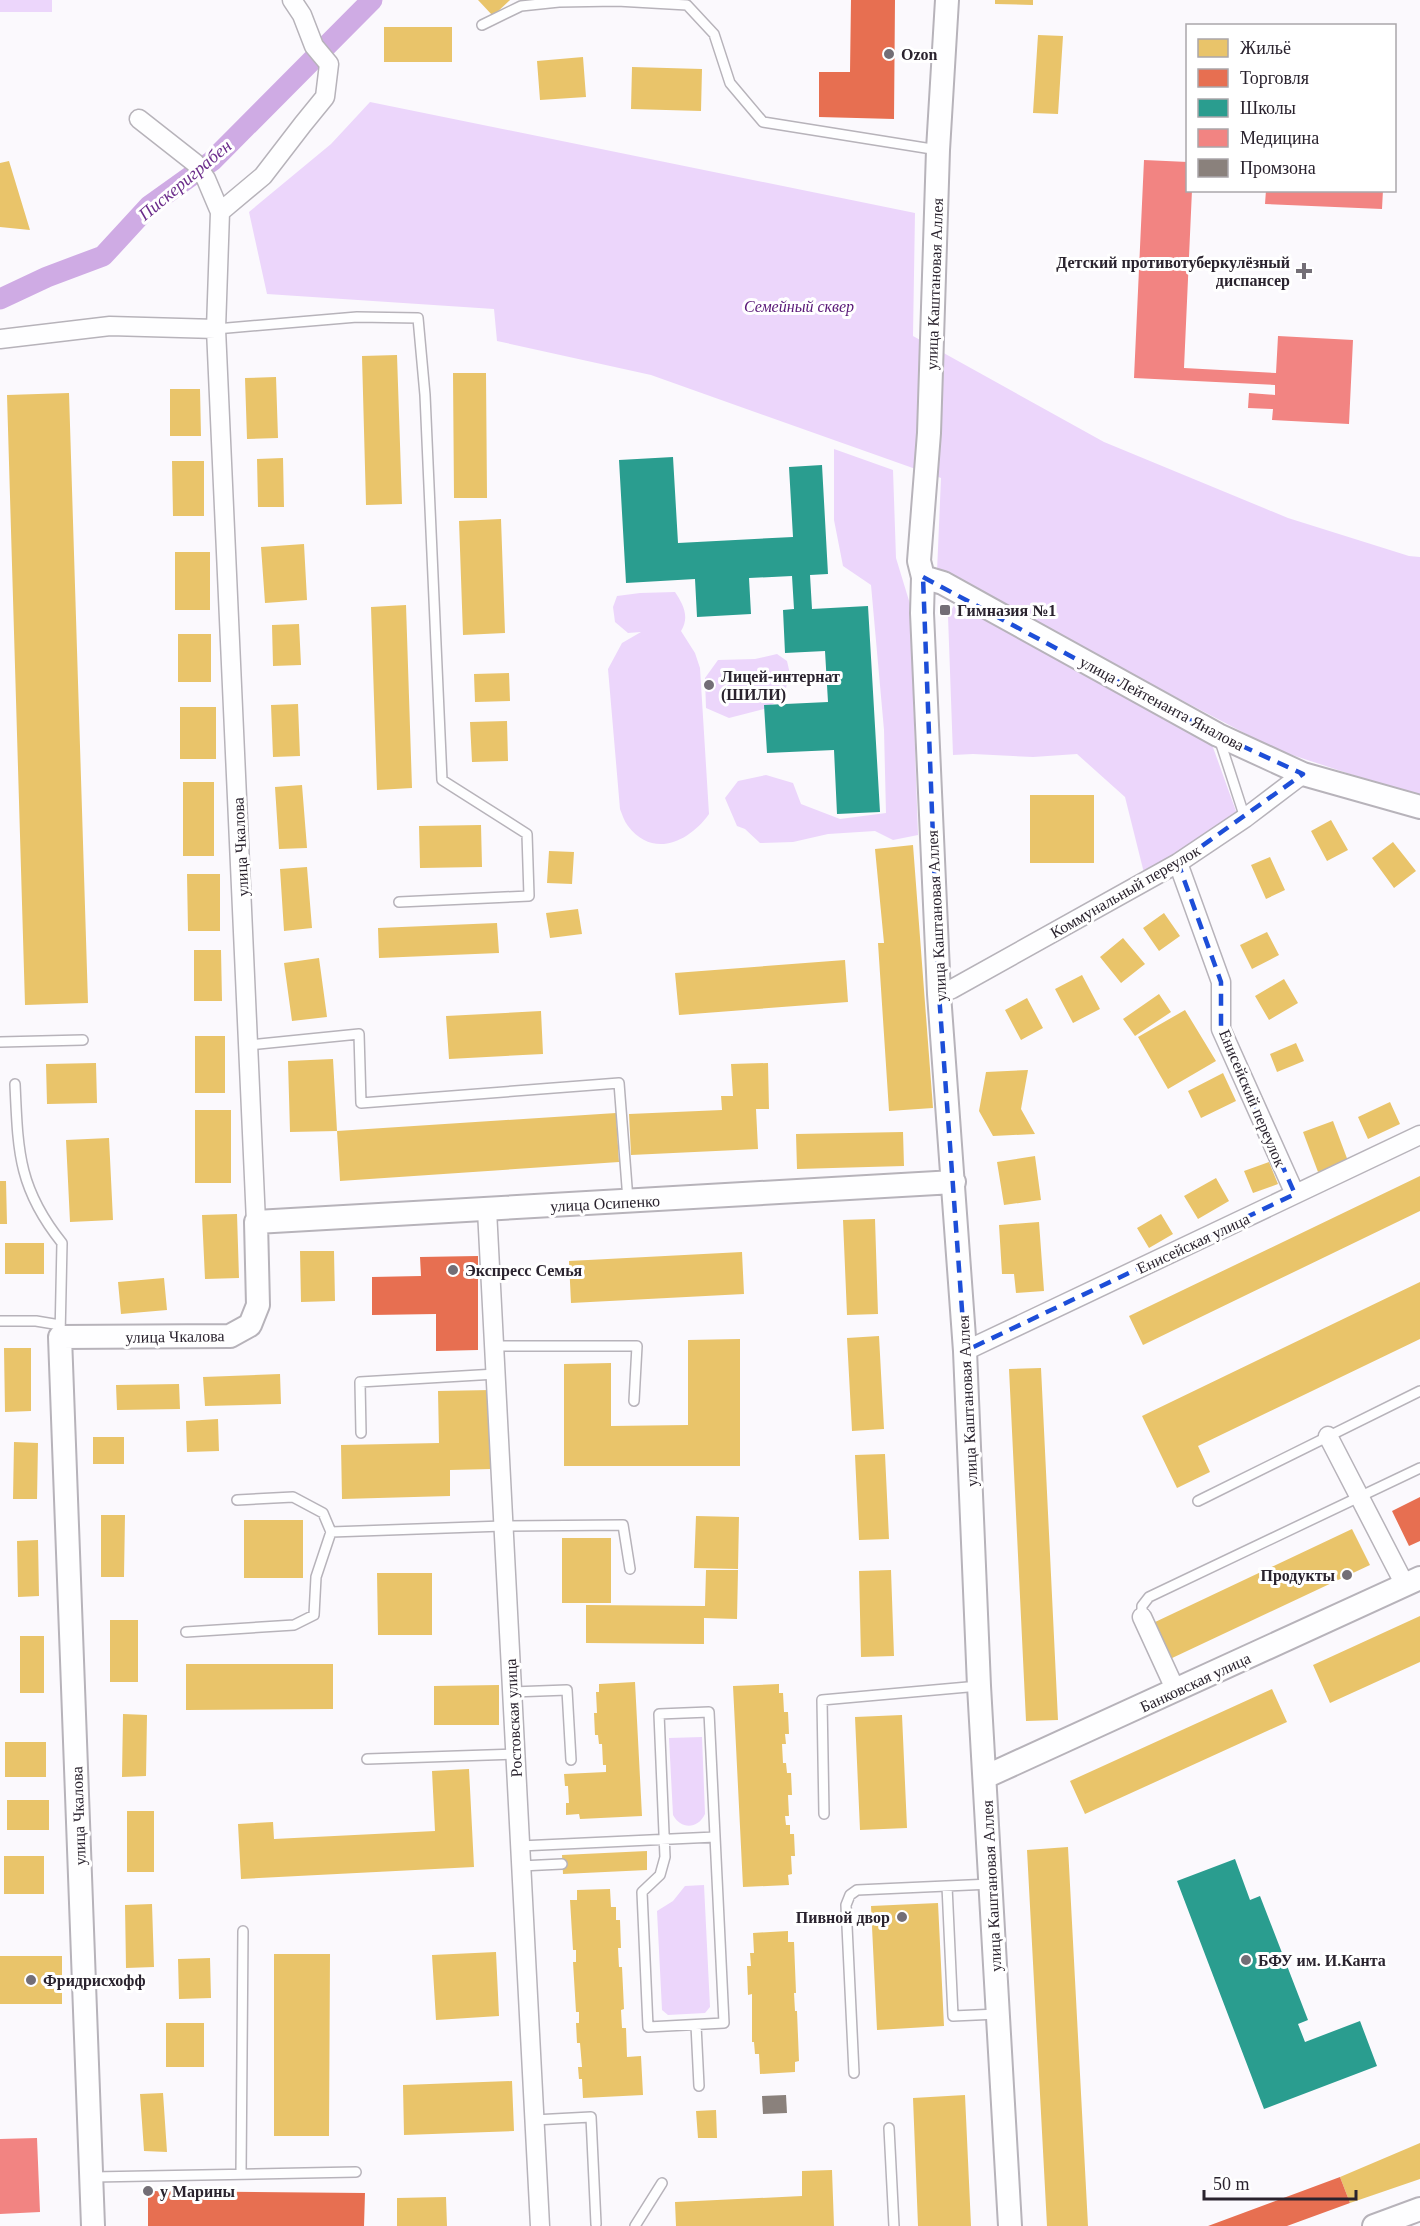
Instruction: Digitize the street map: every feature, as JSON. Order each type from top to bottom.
[{"type":"street","points":[[139,119],[195,163],[206,179],[220,212],[263,176],[326,98],[329,64],[314,46],[302,15],[292,0]]},
{"type":"street","name":"улица Каштановая Аллея","points":[[947,0],[938,150],[929,433],[919,561],[922,573],[922,625],[939,994],[965,1352],[979,1686],[1010,2226]]},
{"type":"street","name":"улица Чкалова","points":[[93,2226],[60,1331],[230,1336],[250,1325],[258,1305],[216,329],[220,212]]},
{"type":"street","points":[[0,339],[110,326],[216,329]]},
{"type":"street","name":"улица Лейтенанта Яналова","points":[[922,573],[1218,735],[1303,774],[1420,807]]},
{"type":"street","name":"Коммунальный переулок","points":[[939,994],[952,989],[1178,863],[1245,818],[1303,774]]},
{"type":"street","name":"Енисейский переулок","points":[[1178,863],[1221,982],[1221,1029],[1295,1194]]},
{"type":"street","name":"Енисейская улица","points":[[965,1352],[1420,1135]]},
{"type":"street","name":"улица Осипенко","points":[[256,1222],[954,1182]]},
{"type":"street","name":"Ростовская улица","points":[[487,1210],[540,2226]]},
{"type":"street","name":"Банковская улица","points":[[985,1777],[1412,1581],[1359,1496],[1328,1436]]},
{"type":"street","points":[[1142,1617],[1176,1691]]},
{"type":"street","points":[[1374,2226],[1420,2210]]},
{"type":"lane","points":[[483,25],[521,6],[559,2],[617,1],[687,5],[714,34],[730,83],[764,122],[938,150]]},
{"type":"lane","points":[[216,329],[357,317],[418,318],[426,395],[442,780],[527,834],[529,896],[399,902]]},
{"type":"lane","points":[[1218,735],[1245,818]]},
{"type":"lane","points":[[248,1045],[359,1034],[361,1103],[619,1083],[629,1202]]},
{"type":"lane","points":[[0,1042],[83,1040]]},
{"type":"lane","points":[[0,1321],[36,1321],[60,1331],[62,1243],[47,1225],[24,1179],[18,1149],[15,1083]]},
{"type":"lane","points":[[494,1346],[637,1346],[634,1401]]},
{"type":"lane","points":[[361,1433],[360,1382],[496,1374]]},
{"type":"lane","points":[[1198,1501],[1420,1391]]},
{"type":"lane","points":[[1142,1617],[1142,1606],[1149,1597],[1420,1468]]},
{"type":"lane","points":[[186,1632],[294,1625],[314,1615],[316,1577],[331,1532],[323,1513],[293,1497],[237,1500]]},
{"type":"lane","points":[[331,1532],[503,1526],[623,1525],[630,1569]]},
{"type":"lane","points":[[824,1814],[822,1700],[979,1686]]},
{"type":"lane","points":[[512,1692],[567,1690],[571,1760]]},
{"type":"lane","points":[[709,1712],[715,1837],[724,2023],[648,2027],[642,1892],[660,1875],[665,1857],[659,1714],[709,1712]]},
{"type":"lane","points":[[367,1759],[515,1754]]},
{"type":"lane","points":[[520,1846],[715,1837]]},
{"type":"lane","points":[[521,1866],[562,1864]]},
{"type":"lane","points":[[854,2073],[846,1905],[850,1895],[857,1890],[991,1884]]},
{"type":"lane","points":[[947,1886],[953,2016],[998,2014]]},
{"type":"lane","points":[[241,2174],[243,1931]]},
{"type":"lane","points":[[696,2025],[699,2086]]},
{"type":"lane","points":[[534,2120],[591,2117],[596,2224]]},
{"type":"lane","points":[[889,2128],[894,2226]]},
{"type":"lane","points":[[90,2177],[356,2172]]},
{"type":"lane","points":[[635,2226],[662,2183]]},
{"type":"highlighted area","points":[[923,577],[1218,735],[1303,774],[1178,863],[1221,982],[1221,1029],[1295,1194],[965,1351],[939,994]]},
{"type":"green space","points":[[0,0],[52,0],[52,12],[0,12]]},
{"type":"green space","name":"Семейный сквер","points":[[370,102],[915,213],[913,336],[1104,442],[1288,518],[1409,556],[1420,557],[1420,797],[1277,750],[937,572],[941,478],[651,375],[497,341],[494,309],[267,294],[249,212],[331,144]]},
{"type":"green space","points":[[834,449],[893,470],[896,558],[910,604],[918,835],[893,840],[875,831],[828,834],[793,842],[760,843],[745,829],[737,826],[725,798],[738,781],[766,775],[793,783],[801,804],[840,819],[886,813],[884,730],[871,585],[843,566],[834,520]]},
{"type":"green space","points":[[675,592],[683,606],[685,616],[681,631],[695,653],[700,668],[709,814],[701,824],[681,839],[659,844],[648,842],[638,836],[627,824],[620,809],[608,669],[622,643],[641,632],[628,633],[615,622],[613,607],[617,596]]},
{"type":"green space","points":[[956,602],[1210,739],[1237,814],[1144,873],[1125,797],[1077,754],[1033,757],[953,755],[948,616]]},
{"type":"green space","points":[[777,654],[787,661],[790,674],[783,698],[764,709],[729,718],[706,708],[705,678],[718,660],[755,659]]},
{"type":"green space","points":[[702,1737],[705,1814],[698,1823],[689,1826],[680,1823],[673,1815],[669,1738]]},
{"type":"green space","points":[[704,1885],[710,2007],[705,2013],[668,2015],[662,2010],[657,1911],[673,1901],[685,1886]]},
{"type":"building: Жильё","points":[[478,0],[510,0],[493,16]]},
{"type":"building: Жильё","points":[[995,0],[1033,0],[1033,5],[995,4]]},
{"type":"building: Жильё","points":[[384,27],[452,27],[452,62],[384,62]]},
{"type":"building: Жильё","points":[[1038,35],[1063,36],[1058,114],[1033,113]]},
{"type":"building: Жильё","points":[[583,57],[586,97],[540,100],[537,61]]},
{"type":"building: Жильё","points":[[632,67],[702,69],[701,111],[631,109]]},
{"type":"building: Жильё","points":[[9,161],[30,230],[0,227],[0,163]]},
{"type":"building: Жильё","points":[[397,355],[402,504],[366,505],[362,356]]},
{"type":"building: Жильё","points":[[453,373],[486,373],[487,498],[454,498]]},
{"type":"building: Жильё","points":[[276,377],[278,438],[247,439],[245,378]]},
{"type":"building: Жильё","points":[[170,389],[200,389],[201,436],[170,436]]},
{"type":"building: Жильё","points":[[69,393],[88,1003],[25,1005],[7,395]]},
{"type":"building: Жильё","points":[[283,458],[284,507],[258,507],[257,459]]},
{"type":"building: Жильё","points":[[172,461],[204,461],[204,516],[173,516]]},
{"type":"building: Жильё","points":[[501,519],[505,633],[463,635],[459,521]]},
{"type":"building: Жильё","points":[[304,544],[307,600],[265,603],[261,547]]},
{"type":"building: Жильё","points":[[175,552],[210,552],[210,610],[175,610]]},
{"type":"building: Жильё","points":[[406,605],[412,788],[377,790],[371,607]]},
{"type":"building: Жильё","points":[[299,624],[301,665],[273,666],[272,625]]},
{"type":"building: Жильё","points":[[178,634],[211,634],[211,682],[178,682]]},
{"type":"building: Жильё","points":[[509,673],[510,701],[475,702],[474,674]]},
{"type":"building: Жильё","points":[[298,704],[300,756],[273,757],[271,705]]},
{"type":"building: Жильё","points":[[180,707],[216,707],[216,759],[180,759]]},
{"type":"building: Жильё","points":[[507,721],[508,761],[472,762],[470,722]]},
{"type":"building: Жильё","points":[[183,782],[214,782],[214,856],[183,856]]},
{"type":"building: Жильё","points":[[302,785],[307,848],[279,849],[275,787]]},
{"type":"building: Жильё","points":[[1030,795],[1094,795],[1094,863],[1030,863]]},
{"type":"building: Жильё","points":[[1331,820],[1348,850],[1327,861],[1311,831]]},
{"type":"building: Жильё","points":[[481,825],[482,867],[420,868],[419,826]]},
{"type":"building: Жильё","points":[[1393,842],[1416,871],[1394,888],[1372,858]]},
{"type":"building: Жильё","points":[[913,845],[933,1108],[889,1111],[878,943],[884,943],[875,849]]},
{"type":"building: Жильё","points":[[549,851],[574,852],[572,884],[547,883]]},
{"type":"building: Жильё","points":[[1270,857],[1285,890],[1266,899],[1251,865]]},
{"type":"building: Жильё","points":[[307,867],[312,928],[284,931],[280,869]]},
{"type":"building: Жильё","points":[[187,874],[220,874],[220,931],[188,931]]},
{"type":"building: Жильё","points":[[578,909],[582,934],[550,938],[546,913]]},
{"type":"building: Жильё","points":[[1164,913],[1180,936],[1159,951],[1143,928]]},
{"type":"building: Жильё","points":[[497,923],[499,953],[379,958],[378,928]]},
{"type":"building: Жильё","points":[[1267,932],[1279,955],[1252,969],[1240,945]]},
{"type":"building: Жильё","points":[[1123,938],[1145,964],[1121,983],[1100,957]]},
{"type":"building: Жильё","points":[[194,950],[221,950],[222,1001],[194,1001]]},
{"type":"building: Жильё","points":[[319,958],[327,1017],[292,1021],[284,963]]},
{"type":"building: Жильё","points":[[845,960],[848,1002],[679,1015],[675,973]]},
{"type":"building: Жильё","points":[[1082,975],[1100,1009],[1073,1023],[1055,989]]},
{"type":"building: Жильё","points":[[1284,979],[1298,1003],[1269,1020],[1255,996]]},
{"type":"building: Жильё","points":[[1159,994],[1171,1012],[1135,1036],[1123,1019]]},
{"type":"building: Жильё","points":[[1027,998],[1043,1028],[1021,1040],[1005,1010]]},
{"type":"building: Жильё","points":[[1185,1010],[1216,1061],[1168,1089],[1138,1037]]},
{"type":"building: Жильё","points":[[541,1011],[543,1054],[449,1059],[446,1016]]},
{"type":"building: Жильё","points":[[195,1036],[225,1036],[225,1093],[195,1093]]},
{"type":"building: Жильё","points":[[1296,1043],[1304,1061],[1277,1072],[1270,1054]]},
{"type":"building: Жильё","points":[[333,1059],[337,1131],[290,1132],[288,1061]]},
{"type":"building: Жильё","points":[[96,1063],[97,1103],[47,1104],[46,1064]]},
{"type":"building: Жильё","points":[[768,1063],[769,1109],[756,1109],[758,1149],[631,1155],[629,1114],[722,1110],[721,1096],[733,1096],[731,1064]]},
{"type":"building: Жильё","points":[[1028,1070],[1021,1109],[1035,1134],[993,1136],[979,1111],[986,1072]]},
{"type":"building: Жильё","points":[[1223,1073],[1236,1101],[1201,1118],[1188,1091]]},
{"type":"building: Жильё","points":[[1390,1102],[1400,1124],[1368,1139],[1358,1117]]},
{"type":"building: Жильё","points":[[195,1110],[231,1110],[231,1183],[195,1183]]},
{"type":"building: Жильё","points":[[616,1113],[619,1162],[340,1181],[337,1131]]},
{"type":"building: Жильё","points":[[1333,1121],[1348,1161],[1318,1172],[1303,1132]]},
{"type":"building: Жильё","points":[[903,1132],[904,1166],[797,1169],[796,1134]]},
{"type":"building: Жильё","points":[[109,1138],[113,1220],[70,1222],[66,1140]]},
{"type":"building: Жильё","points":[[1035,1156],[1041,1200],[1004,1205],[997,1162]]},
{"type":"building: Жильё","points":[[1269,1162],[1278,1184],[1253,1193],[1244,1171]]},
{"type":"building: Жильё","points":[[1420,1176],[1420,1211],[1143,1345],[1129,1316]]},
{"type":"building: Жильё","points":[[1216,1178],[1229,1201],[1198,1219],[1184,1196]]},
{"type":"building: Жильё","points":[[0,1181],[6,1181],[7,1224],[0,1224]]},
{"type":"building: Жильё","points":[[237,1214],[239,1278],[205,1279],[202,1215]]},
{"type":"building: Жильё","points":[[1161,1214],[1173,1234],[1149,1248],[1137,1228]]},
{"type":"building: Жильё","points":[[875,1219],[878,1314],[847,1315],[843,1220]]},
{"type":"building: Жильё","points":[[1039,1222],[1044,1291],[1016,1293],[1014,1274],[1002,1274],[999,1225]]},
{"type":"building: Жильё","points":[[5,1243],[44,1243],[44,1274],[5,1274]]},
{"type":"building: Жильё","points":[[300,1251],[334,1251],[335,1301],[301,1302]]},
{"type":"building: Жильё","points":[[742,1252],[744,1294],[571,1303],[569,1261]]},
{"type":"building: Жильё","points":[[164,1278],[167,1310],[121,1314],[118,1282]]},
{"type":"building: Жильё","points":[[1420,1282],[1420,1339],[1198,1446],[1210,1472],[1177,1488],[1142,1416]]},
{"type":"building: Жильё","points":[[879,1336],[884,1429],[852,1431],[847,1338]]},
{"type":"building: Жильё","points":[[740,1339],[740,1466],[564,1466],[564,1364],[611,1363],[611,1426],[688,1425],[688,1340]]},
{"type":"building: Жильё","points":[[4,1348],[31,1348],[31,1411],[5,1412]]},
{"type":"building: Жильё","points":[[1041,1368],[1058,1720],[1026,1721],[1009,1369]]},
{"type":"building: Жильё","points":[[280,1374],[281,1404],[205,1406],[203,1377]]},
{"type":"building: Жильё","points":[[179,1384],[180,1409],[117,1410],[116,1385]]},
{"type":"building: Жильё","points":[[491,1390],[492,1469],[450,1470],[450,1496],[342,1499],[341,1445],[439,1443],[438,1391]]},
{"type":"building: Жильё","points":[[218,1419],[219,1451],[187,1452],[186,1421]]},
{"type":"building: Жильё","points":[[93,1437],[124,1437],[124,1464],[93,1464]]},
{"type":"building: Жильё","points":[[14,1442],[38,1443],[37,1499],[13,1499]]},
{"type":"building: Жильё","points":[[885,1454],[889,1539],[859,1540],[855,1455]]},
{"type":"building: Жильё","points":[[101,1515],[125,1515],[124,1577],[101,1577]]},
{"type":"building: Жильё","points":[[696,1516],[739,1517],[738,1569],[694,1568]]},
{"type":"building: Жильё","points":[[244,1520],[303,1520],[303,1578],[244,1578]]},
{"type":"building: Жильё","points":[[1352,1529],[1370,1565],[1170,1659],[1153,1623]]},
{"type":"building: Жильё","points":[[562,1538],[611,1538],[611,1603],[562,1603]]},
{"type":"building: Жильё","points":[[38,1540],[39,1596],[18,1597],[17,1541]]},
{"type":"building: Жильё","points":[[706,1570],[738,1570],[737,1619],[704,1618],[704,1644],[586,1643],[586,1605],[705,1606]]},
{"type":"building: Жильё","points":[[891,1570],[894,1656],[861,1657],[859,1571]]},
{"type":"building: Жильё","points":[[377,1573],[432,1573],[432,1635],[378,1635]]},
{"type":"building: Жильё","points":[[1420,1616],[1420,1662],[1330,1703],[1313,1665]]},
{"type":"building: Жильё","points":[[110,1620],[138,1620],[138,1682],[110,1682]]},
{"type":"building: Жильё","points":[[20,1636],[44,1636],[44,1693],[20,1693]]},
{"type":"building: Жильё","points":[[186,1664],[333,1664],[333,1709],[186,1710]]},
{"type":"building: Жильё","points":[[635,1682],[642,1816],[580,1819],[579,1814],[566,1815],[566,1803],[569,1803],[568,1786],[565,1786],[564,1774],[606,1772],[606,1765],[603,1765],[602,1744],[599,1744],[598,1735],[595,1735],[594,1713],[597,1713],[596,1692],[599,1692],[599,1684]]},
{"type":"building: Жильё","points":[[779,1684],[779,1693],[783,1693],[784,1712],[788,1712],[789,1734],[785,1734],[786,1744],[782,1744],[783,1763],[786,1763],[787,1773],[791,1773],[792,1795],[788,1795],[789,1816],[785,1816],[786,1825],[790,1825],[790,1834],[794,1834],[795,1856],[791,1856],[792,1874],[788,1875],[789,1885],[743,1887],[733,1686]]},
{"type":"building: Жильё","points":[[499,1685],[499,1725],[434,1725],[434,1686]]},
{"type":"building: Жильё","points":[[1272,1689],[1287,1722],[1085,1814],[1070,1781]]},
{"type":"building: Жильё","points":[[123,1714],[147,1715],[146,1776],[122,1777]]},
{"type":"building: Жильё","points":[[902,1715],[907,1828],[860,1830],[855,1717]]},
{"type":"building: Жильё","points":[[5,1742],[46,1742],[46,1777],[5,1777]]},
{"type":"building: Жильё","points":[[469,1769],[474,1867],[241,1879],[238,1824],[273,1822],[274,1839],[435,1831],[432,1771]]},
{"type":"building: Жильё","points":[[7,1800],[49,1800],[49,1830],[7,1830]]},
{"type":"building: Жильё","points":[[127,1811],[154,1811],[154,1872],[127,1872]]},
{"type":"building: Жильё","points":[[1068,1847],[1088,2226],[1047,2226],[1027,1850]]},
{"type":"building: Жильё","points":[[647,1851],[647,1870],[563,1874],[562,1855]]},
{"type":"building: Жильё","points":[[4,1856],[44,1856],[44,1894],[4,1894]]},
{"type":"building: Жильё","points":[[610,1889],[611,1907],[616,1907],[616,1920],[620,1920],[621,1948],[618,1948],[619,1967],[622,1967],[624,2009],[621,2010],[622,2028],[626,2028],[627,2057],[641,2056],[643,2095],[583,2098],[582,2079],[579,2079],[578,2067],[582,2067],[580,2043],[577,2043],[576,2023],[579,2023],[579,2012],[576,2012],[573,1962],[576,1962],[576,1950],[573,1950],[570,1900],[577,1900],[577,1890]]},
{"type":"building: Жильё","points":[[938,1903],[944,2026],[877,2030],[871,1906]]},
{"type":"building: Жильё","points":[[152,1904],[154,1967],[126,1968],[125,1905]]},
{"type":"building: Жильё","points":[[788,1931],[788,1942],[794,1942],[796,1993],[794,1993],[799,2061],[795,2062],[795,2072],[760,2074],[759,2054],[755,2054],[754,2042],[752,2042],[752,1994],[748,1995],[747,1966],[751,1966],[750,1953],[754,1953],[753,1933]]},
{"type":"building: Жильё","points":[[496,1952],[499,2016],[436,2020],[432,1955]]},
{"type":"building: Жильё","points":[[274,1954],[330,1954],[329,2136],[274,2136]]},
{"type":"building: Жильё","name":"Фридрисхофф","points":[[0,1956],[62,1956],[62,2004],[0,2004]]},
{"type":"building: Жильё","points":[[210,1958],[211,1998],[179,1999],[178,1959]]},
{"type":"building: Жильё","points":[[166,2023],[204,2023],[204,2067],[166,2067]]},
{"type":"building: Жильё","points":[[512,2081],[514,2131],[404,2135],[403,2085]]},
{"type":"building: Жильё","points":[[163,2093],[167,2152],[144,2151],[140,2094]]},
{"type":"building: Жильё","points":[[965,2095],[971,2226],[918,2226],[913,2098]]},
{"type":"building: Жильё","points":[[716,2110],[717,2138],[698,2138],[696,2111]]},
{"type":"building: Жильё","points":[[1420,2143],[1420,2179],[1350,2203],[1340,2177]]},
{"type":"building: Жильё","points":[[832,2170],[834,2226],[676,2226],[675,2202],[802,2196],[802,2171]]},
{"type":"building: Жильё","points":[[446,2197],[447,2226],[397,2226],[397,2198]]},
{"type":"building: Торговля","points":[[851,0],[895,0],[894,119],[819,117],[819,72],[850,72]]},
{"type":"building: Торговля","points":[[478,1256],[478,1350],[436,1351],[436,1314],[372,1315],[372,1277],[421,1276],[420,1257]]},
{"type":"building: Торговля","points":[[1420,1497],[1420,1541],[1409,1546],[1392,1511]]},
{"type":"building: Торговля","points":[[1340,2177],[1350,2203],[1287,2226],[1208,2226]]},
{"type":"building: Торговля","points":[[148,2191],[365,2193],[364,2226],[148,2226]]},
{"type":"building: Школы","points":[[673,457],[678,543],[793,537],[789,467],[822,465],[828,574],[810,575],[812,609],[868,606],[880,812],[837,814],[834,750],[767,753],[764,705],[828,702],[825,651],[785,653],[783,610],[794,609],[792,576],[749,578],[751,614],[697,617],[695,579],[626,583],[619,460]]},
{"type":"building: Школы","name":"БФУ им. И.Канта","points":[[1235,1859],[1250,1900],[1260,1896],[1308,2020],[1298,2024],[1305,2042],[1360,2021],[1377,2066],[1264,2109],[1177,1881]]},
{"type":"building: Медицина","points":[[1144,160],[1186,162],[1186,192],[1192,192],[1184,368],[1276,373],[1278,336],[1353,340],[1349,424],[1272,420],[1273,409],[1248,408],[1249,393],[1275,395],[1275,385],[1134,378]]},
{"type":"building: Медицина","points":[[1266,192],[1383,192],[1382,209],[1265,204]]},
{"type":"building: Медицина","points":[[37,2138],[40,2212],[0,2214],[0,2139]]},
{"type":"building: Промзона","points":[[786,2095],[787,2113],[763,2114],[762,2096]]},
{"type":"waterway","name":"Пискериграбен","points":[[0,299],[47,277],[103,256],[149,206],[212,161],[372,0]]},
{"type":"place","name":"Ozon","points":[[889,54]]},
{"type":"place","name":"Детский противотуберкулёзный диспансер","points":[[1304,271]]},
{"type":"place","name":"Гимназия №1","points":[[945,610]]},
{"type":"place","name":"Лицей-интернат (ШИЛИ)","points":[[709,685]]},
{"type":"place","name":"Экспресс Семья","points":[[453,1270]]},
{"type":"place","name":"Продукты","points":[[1347,1575]]},
{"type":"place","name":"Пивной двор","points":[[902,1917]]},
{"type":"place","name":"БФУ им. И.Канта","points":[[1246,1960]]},
{"type":"place","name":"Фридрисхофф","points":[[31,1980]]},
{"type":"place","name":"у Марины","points":[[148,2191]]}]
